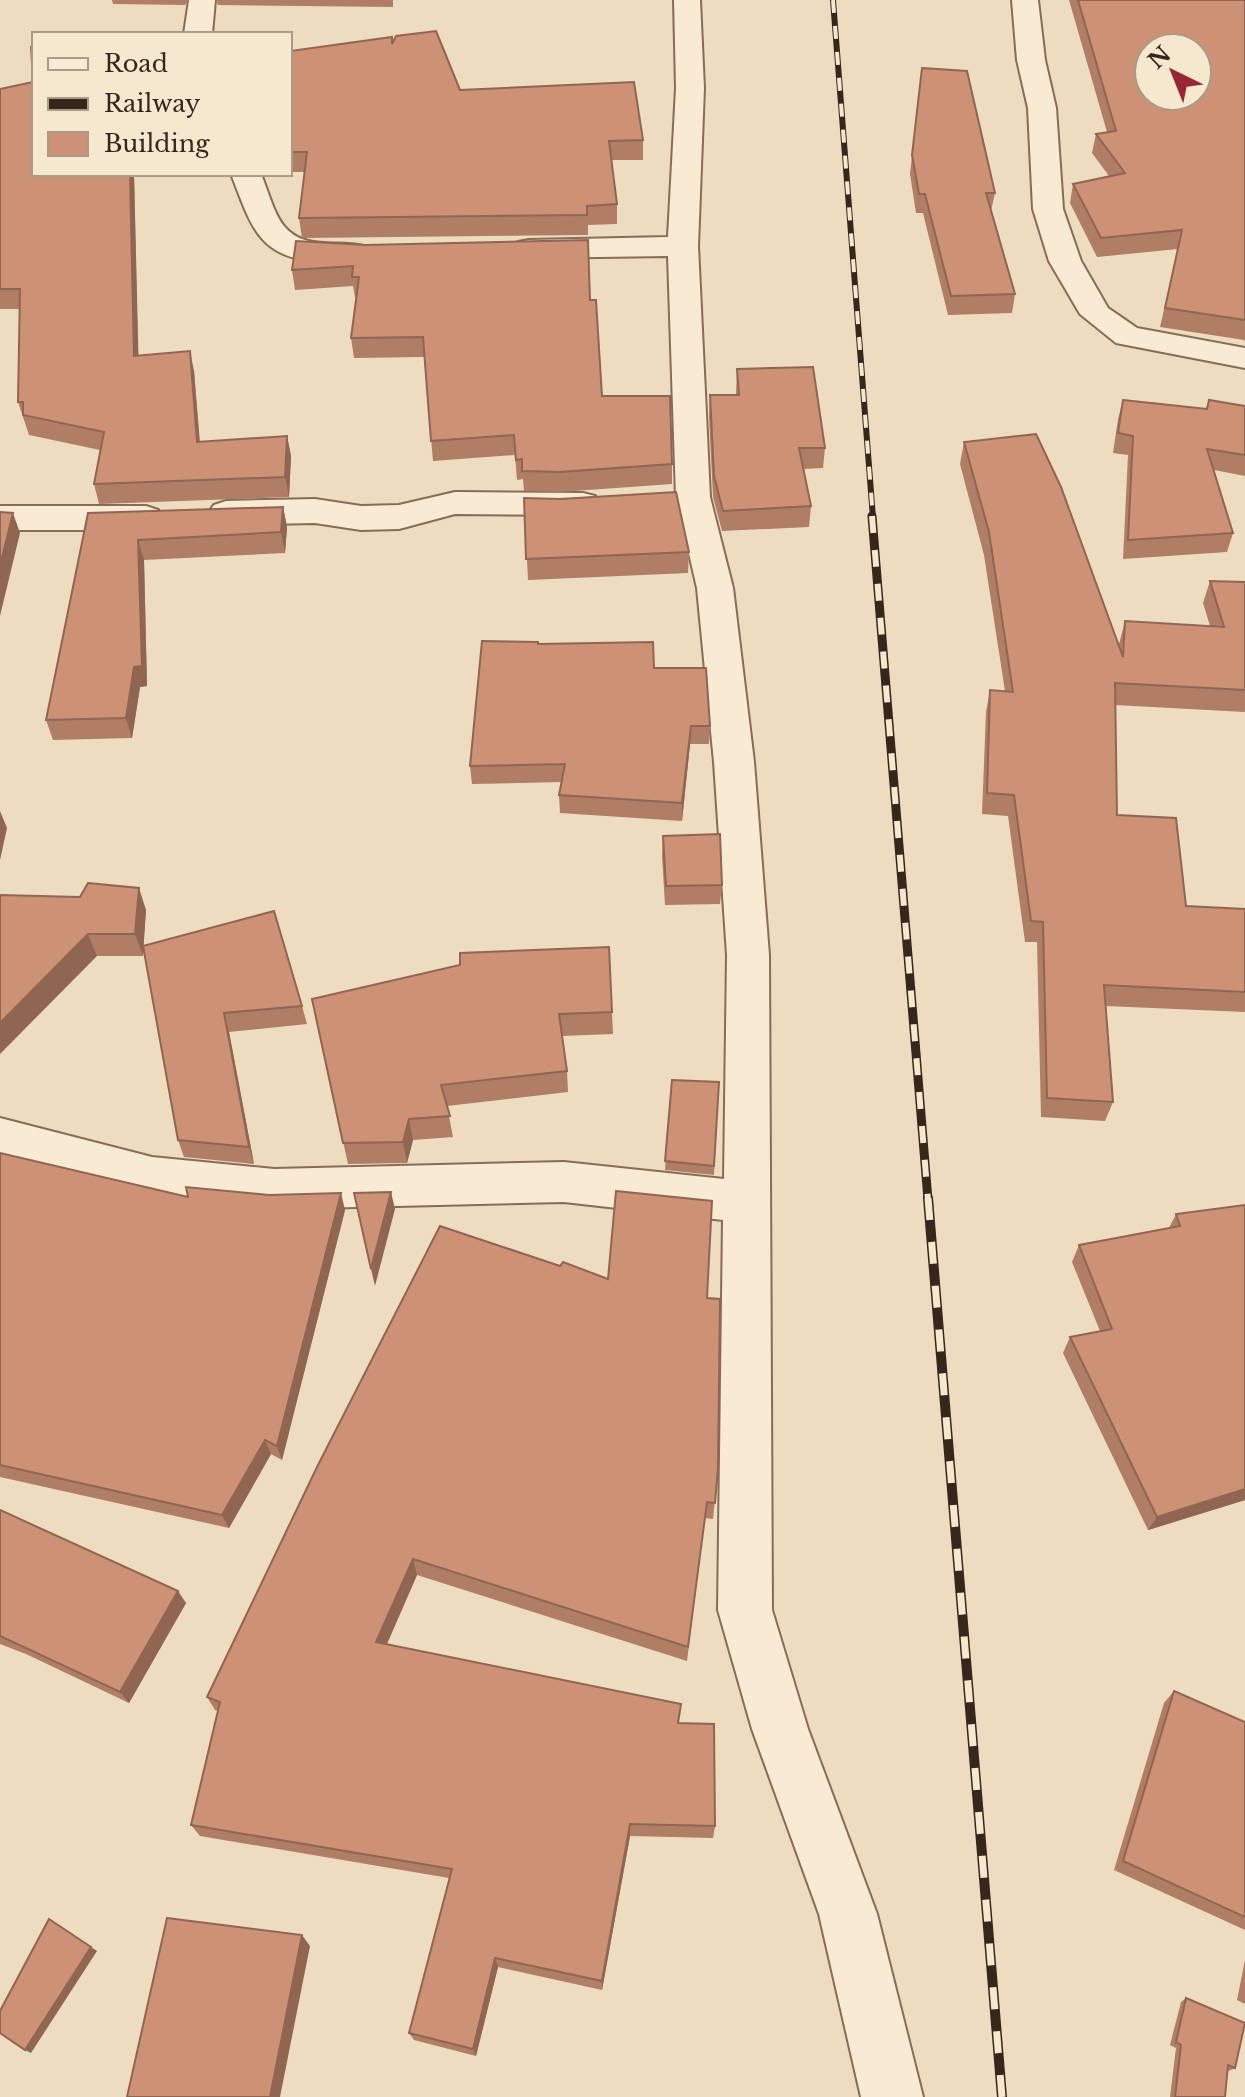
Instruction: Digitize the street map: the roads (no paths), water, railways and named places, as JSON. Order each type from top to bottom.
[{"type":"street","points":[[198,32],[202,0]]},
{"type":"street","points":[[687,0],[690,88],[678,498],[715,588],[734,762],[748,955],[745,1610],[780,1729],[848,1914],[892,2097]]},
{"type":"street","points":[[1033,2],[1031,60],[1045,138],[1048,209],[1065,261],[1096,314],[1127,336],[1245,358]]},
{"type":"street","points":[[247,176],[271,236],[285,248],[312,252],[384,252]]},
{"type":"street","points":[[494,249],[683,246]]},
{"type":"street","points":[[0,518],[315,511],[373,518],[399,517],[455,503],[560,506],[619,502]]},
{"type":"street","points":[[0,1137],[152,1177],[274,1189],[564,1182],[746,1202]]},
{"type":"railway","points":[[833,0],[873,518]]},
{"type":"railway","points":[[872,516],[928,1200]]},
{"type":"railway","points":[[928,1198],[1002,2097]]}]
